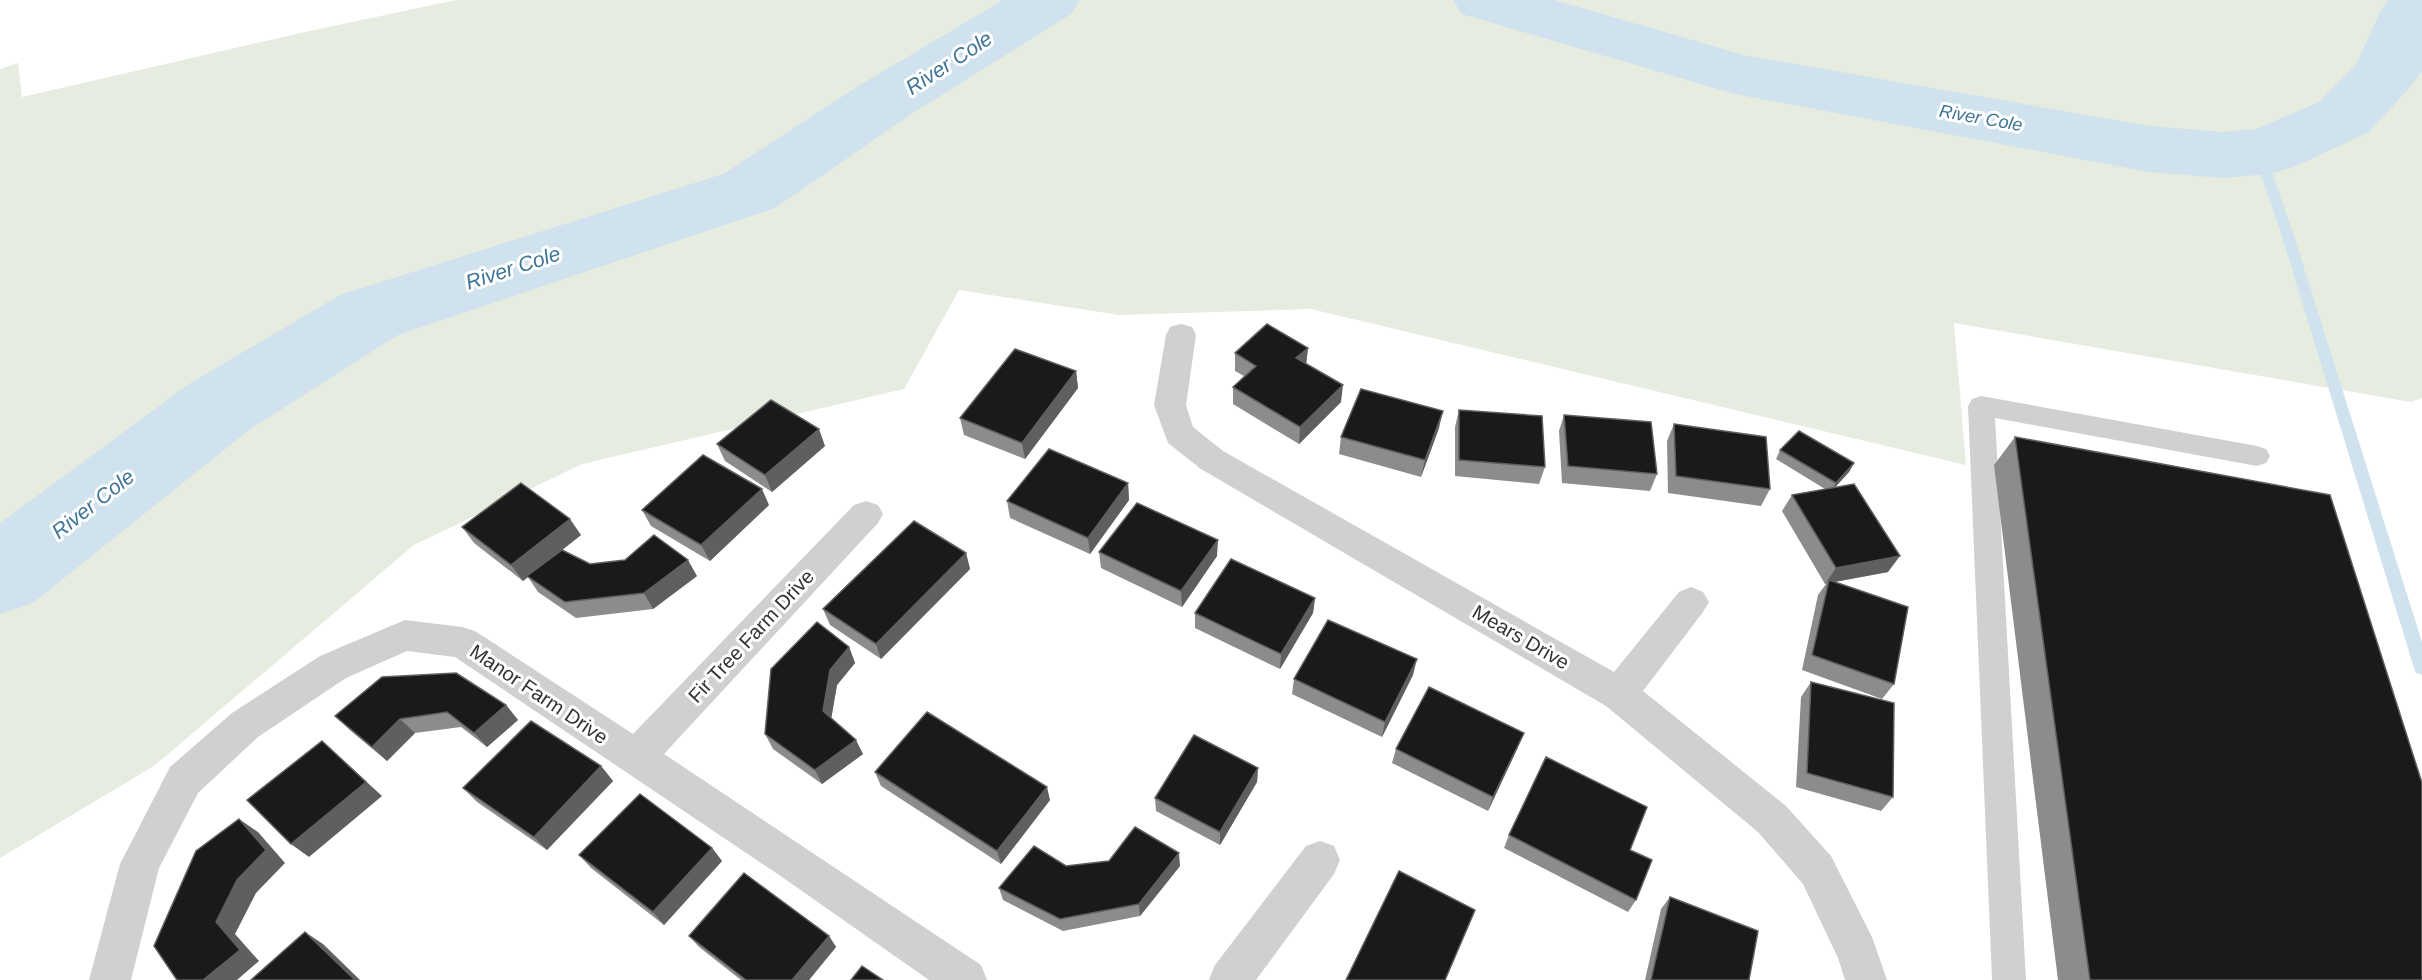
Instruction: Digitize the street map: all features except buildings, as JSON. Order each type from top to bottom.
[{"type":"street","name":"Mears Drive","points":[[1181,335],[1170,405],[1179,434],[1212,460],[1619,694],[1772,819],[1817,870],[1857,952],[1866,980]]},
{"type":"street","name":"Fir Tree Farm Drive","points":[[635,758],[866,514]]},
{"type":"street","points":[[1619,694],[1691,602]]},
{"type":"street","name":"Manor Farm Drive","points":[[110,980],[140,864],[184,780],[245,725],[333,667],[405,634],[462,642],[796,862],[966,980]]},
{"type":"street","points":[[1230,980],[1320,860]]},
{"type":"lane","points":[[2009,980],[1981,406],[2257,456]]},
{"type":"shaded area","points":[[456,0],[2422,0],[2422,398],[2411,402],[1954,323],[1966,465],[1311,309],[1119,315],[959,290],[904,389],[582,464],[414,545],[154,766],[0,858],[0,69],[18,63],[22,97]]},
{"type":"waterway","name":"River Cole","points":[[0,575],[219,407],[369,315],[749,191],[885,100],[1048,0]]},
{"type":"waterway","name":"River Cole","points":[[1485,0],[1735,74],[2149,149],[2223,155],[2269,151],[2344,117],[2388,71],[2412,12],[2422,10]]},
{"type":"waterway","points":[[2259,152],[2287,233],[2422,668]]}]
